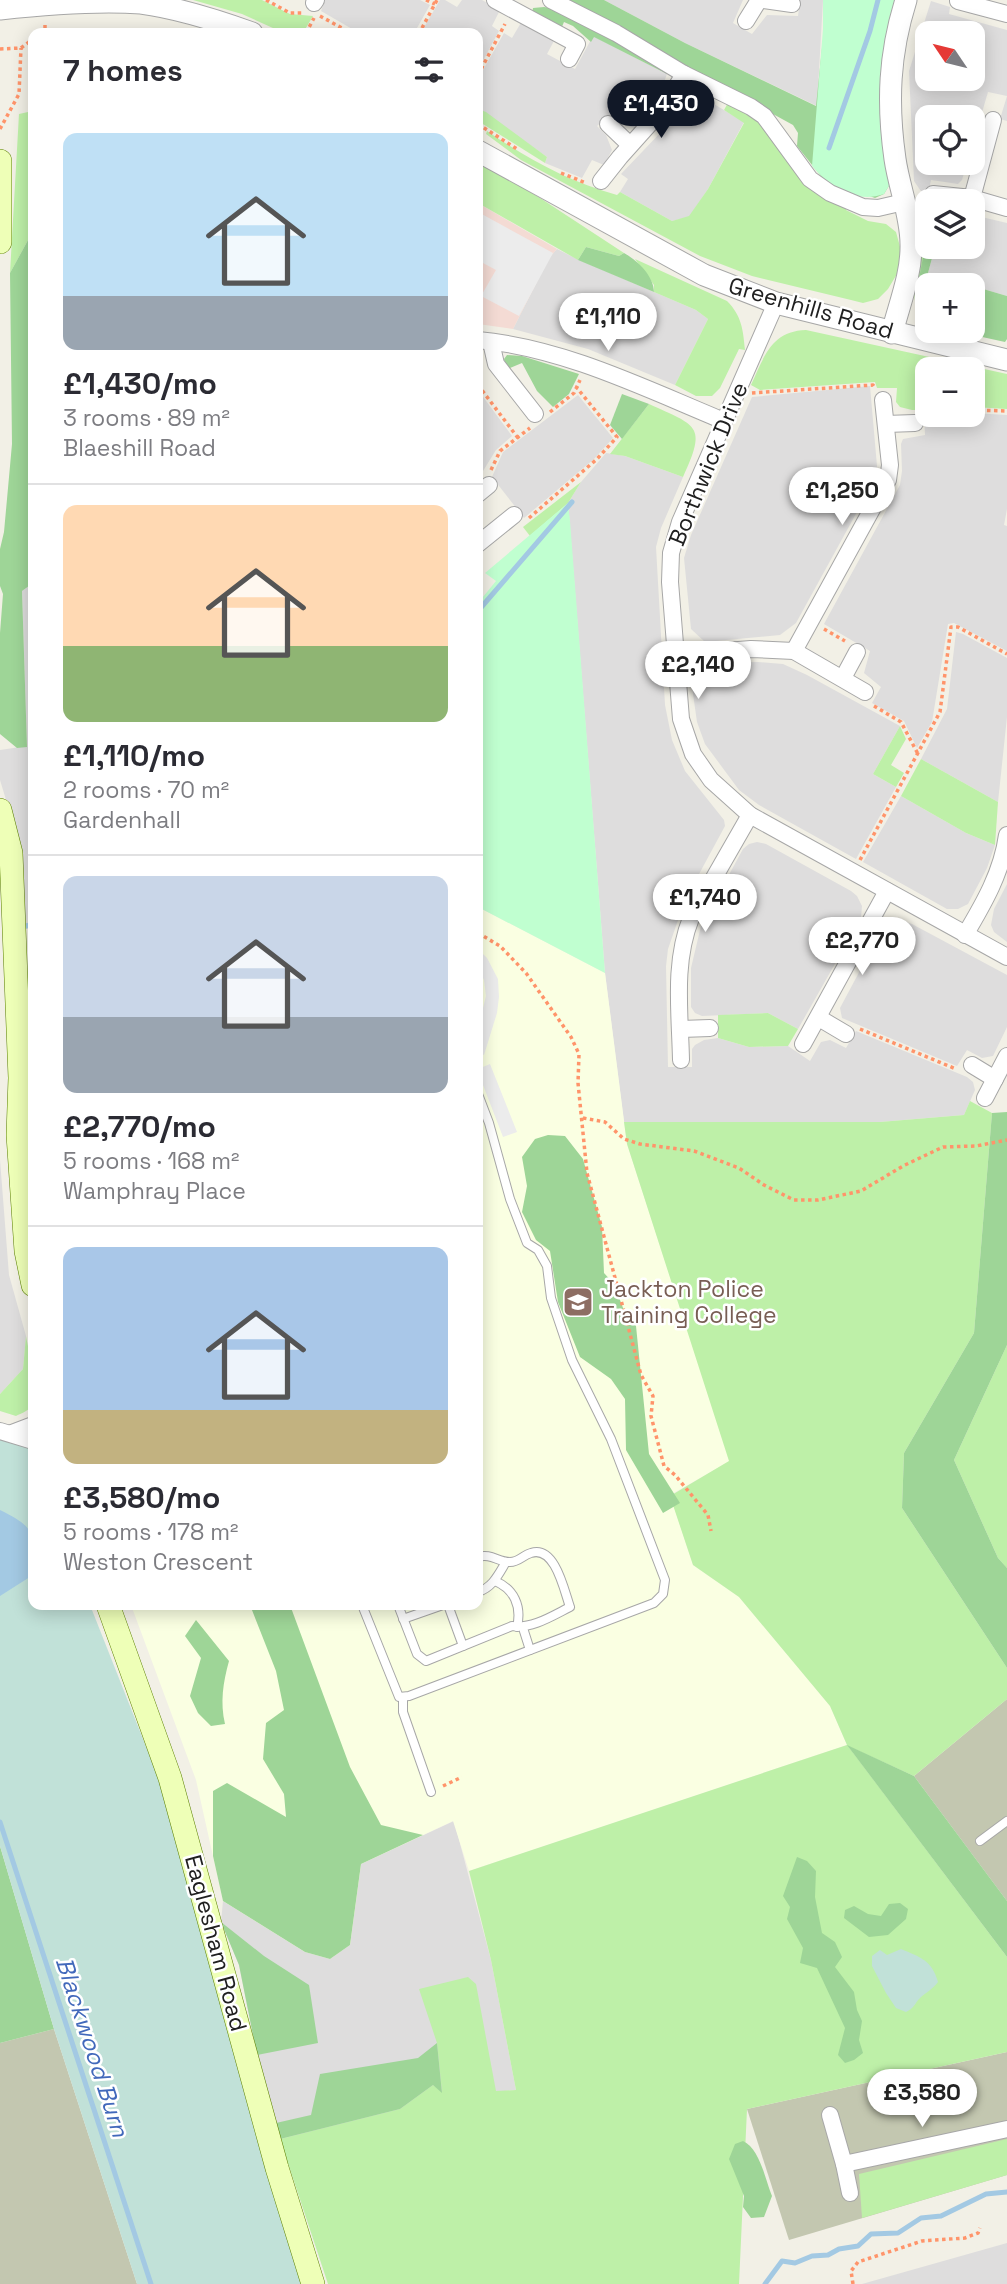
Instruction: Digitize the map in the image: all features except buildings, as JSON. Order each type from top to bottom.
[{"type":"main road","points":[[0,161],[0,242]]},
{"type":"main road","points":[[0,810],[11,853],[20,1078],[18,1135],[28,1261]]},
{"type":"main road","name":"Eaglesham Road","points":[[110,1610],[170,1778],[276,2168],[313,2284]]},
{"type":"street","points":[[495,0],[516,5],[577,44],[569,59]]},
{"type":"street","points":[[551,0],[615,33],[684,74],[751,107],[764,117],[810,179],[830,193],[863,207],[878,208],[904,202]]},
{"type":"street","points":[[746,21],[759,0]]},
{"type":"street","points":[[764,0],[792,4]]},
{"type":"street","points":[[892,333],[911,244],[895,160],[890,74],[895,35],[906,0]]},
{"type":"street","points":[[0,9],[68,1],[140,2],[208,17],[238,28]]},
{"type":"street","points":[[958,1],[984,4],[1007,14]]},
{"type":"street","points":[[601,181],[663,109],[684,74]]},
{"type":"street","points":[[974,189],[993,120]]},
{"type":"street","points":[[608,124],[630,145]]},
{"type":"street","name":"Greenhills Road","points":[[483,153],[704,275],[776,303],[1007,360]]},
{"type":"street","points":[[985,202],[1007,208]]},
{"type":"street","name":"Borthwick Drive","points":[[776,303],[680,522],[671,553],[670,582],[681,719],[693,754],[711,780],[750,815],[1007,957]]},
{"type":"street","points":[[484,341],[496,364],[535,414]]},
{"type":"street","points":[[484,341],[540,351],[598,369],[724,421]]},
{"type":"street","points":[[794,651],[887,480],[890,465],[883,400]]},
{"type":"street","points":[[886,424],[915,423]]},
{"type":"street","points":[[483,539],[514,514]]},
{"type":"street","points":[[676,655],[751,649],[794,651],[865,692]]},
{"type":"street","points":[[843,678],[857,652]]},
{"type":"street","points":[[681,1060],[679,979],[684,936],[691,918],[750,815]]},
{"type":"street","points":[[965,935],[987,898],[999,870],[1007,835]]},
{"type":"street","points":[[803,1044],[887,891]]},
{"type":"street","points":[[819,1018],[846,1034]]},
{"type":"street","points":[[681,1029],[710,1028]]},
{"type":"street","points":[[985,1098],[1007,1056]]},
{"type":"street","points":[[972,1065],[995,1079]]},
{"type":"street","points":[[6,1432],[28,1426]]},
{"type":"street","points":[[6,1432],[28,1439]]},
{"type":"street","points":[[830,2115],[845,2164],[850,2193]]},
{"type":"street","points":[[845,2164],[1007,2129]]},
{"type":"lane","points":[[364,1610],[393,1686],[399,1697],[403,1697],[654,1603],[663,1594],[665,1580],[611,1439],[572,1360],[551,1298],[547,1266],[538,1250],[527,1243],[510,1199],[483,1107]]},
{"type":"lane","points":[[400,1610],[417,1654],[426,1661],[570,1606],[555,1564],[543,1553],[532,1552],[516,1562],[483,1557]]},
{"type":"lane","points":[[483,1591],[495,1581],[506,1562]]},
{"type":"lane","points":[[495,1581],[507,1586],[513,1594],[520,1627],[530,1650]]},
{"type":"lane","points":[[403,1619],[430,1610]]},
{"type":"lane","points":[[447,1610],[463,1646]]},
{"type":"lane","points":[[403,1697],[403,1712],[431,1792]]},
{"type":"lane","points":[[980,1841],[1007,1821]]},
{"type":"path","points":[[422,28],[436,2],[426,0]]},
{"type":"path","points":[[483,66],[516,5]]},
{"type":"path","points":[[0,49],[21,48],[28,43]]},
{"type":"path","points":[[0,129],[19,94],[21,48]]},
{"type":"path","points":[[483,127],[526,155]]},
{"type":"path","points":[[560,173],[597,187],[601,181]]},
{"type":"path","points":[[736,395],[873,384],[883,400]]},
{"type":"path","points":[[514,514],[523,522],[597,459],[617,438],[577,388]]},
{"type":"path","points":[[483,392],[518,438]]},
{"type":"path","points":[[985,410],[1007,411]]},
{"type":"path","points":[[810,621],[858,648],[857,652]]},
{"type":"path","points":[[854,872],[940,712],[951,627],[958,627],[1007,654]]},
{"type":"path","points":[[865,692],[871,704],[901,722],[918,754]]},
{"type":"path","points":[[483,936],[500,946],[526,973],[571,1037],[579,1054],[578,1083],[587,1173],[641,1376],[653,1396],[650,1416],[664,1466],[675,1475],[708,1515],[711,1531]]},
{"type":"path","points":[[846,1034],[857,1027],[961,1071],[972,1065]]},
{"type":"path","points":[[583,1118],[605,1122],[624,1139],[640,1144],[694,1151],[739,1168],[764,1185],[794,1200],[818,1200],[861,1191],[903,1166],[943,1147],[976,1146],[1007,1140]]},
{"type":"path","points":[[431,1792],[463,1777]]},
{"type":"path","points":[[853,2284],[850,2271],[858,2262],[922,2241],[965,2238],[978,2233],[980,2228]]},
{"type":"shaded area","points":[[325,0],[420,0],[430,5],[417,28],[350,28],[321,11]]},
{"type":"shaded area","points":[[440,0],[457,7],[462,0],[482,0],[500,10],[492,26],[499,31],[483,61],[483,28],[424,28]]},
{"type":"shaded area","points":[[604,0],[743,0],[733,23],[752,34],[767,15],[798,16],[800,0],[823,0],[817,106],[685,43]]},
{"type":"shaded area","points":[[931,1],[950,7],[949,14],[974,21],[925,21]]},
{"type":"shaded area","points":[[522,21],[555,39],[547,54],[575,69],[593,36],[667,74],[660,93],[635,128],[626,125],[612,113],[597,126],[606,135],[612,150],[604,165],[592,160],[582,178],[545,163],[547,157],[483,112],[483,70],[504,33],[512,38]]},
{"type":"shaded area","points":[[985,24],[1007,30],[1007,96],[988,92],[984,105],[915,105],[915,175],[963,175],[962,180],[958,184],[931,180],[929,189],[919,189],[914,181],[909,71],[915,52],[915,91],[985,91]]},
{"type":"shaded area","points":[[683,92],[697,94],[744,122],[708,189],[689,217],[672,221],[620,192],[628,179],[621,174],[663,130]]},
{"type":"shaded area","points":[[1007,96],[1007,121],[1000,119]]},
{"type":"shaded area","points":[[483,206],[557,249],[549,258],[513,329],[483,325]]},
{"type":"shaded area","points":[[483,215],[553,253],[519,316],[483,297],[496,270],[483,263]]},
{"type":"shaded area","points":[[985,218],[1007,223],[1007,296],[985,290],[985,273],[928,273],[932,259],[985,259]]},
{"type":"shaded area","points":[[557,249],[696,310],[708,319],[675,385],[588,349],[513,329],[549,258]]},
{"type":"shaded area","points":[[870,386],[877,466],[874,481],[796,623],[780,635],[705,642],[691,629],[684,558],[691,535],[752,397]]},
{"type":"shaded area","points":[[578,395],[613,438],[594,459],[524,518],[492,477],[503,452]]},
{"type":"shaded area","points":[[483,397],[512,436],[496,450],[483,471]]},
{"type":"shaded area","points":[[985,414],[1007,415],[1007,509],[1004,525],[1007,526],[1007,651],[954,623],[948,624],[932,722],[917,748],[904,721],[872,703],[881,687],[864,673],[870,651],[824,624],[900,485],[903,439],[925,435],[925,427],[985,427]]},
{"type":"shaded area","points":[[606,453],[625,456],[683,477],[661,528],[656,547],[665,705],[672,740],[685,771],[724,820],[725,826],[685,900],[668,949],[668,1067],[692,1067],[692,1049],[695,1045],[704,1040],[718,1038],[749,1047],[788,1046],[810,1061],[821,1042],[830,1040],[846,1048],[856,1031],[967,1077],[973,1082],[975,1090],[964,1115],[880,1122],[624,1122],[605,973],[568,503],[581,482]]},
{"type":"shaded area","points":[[28,587],[26,929],[20,846],[0,780],[0,750],[27,746],[22,591]]},
{"type":"shaded area","points":[[956,632],[1007,658],[1007,717],[998,802],[921,759],[947,709]]},
{"type":"shaded area","points":[[715,663],[783,664],[900,726],[873,774],[896,787],[856,859],[759,805],[739,790],[705,744],[697,722],[692,687],[694,677],[702,669]]},
{"type":"shaded area","points":[[901,796],[966,833],[995,845],[987,868],[968,904],[958,909],[947,909],[863,862]]},
{"type":"shaded area","points":[[757,842],[766,844],[851,891],[862,906],[861,918],[798,1029],[768,1013],[702,1016],[695,1013],[691,1007],[691,968],[701,926],[743,849]]},
{"type":"shaded area","points":[[1007,884],[1007,942],[994,932],[991,925],[994,909]]},
{"type":"shaded area","name":"Jackton Police Training College","points":[[483,910],[605,973],[627,1144],[730,1461],[670,1495],[693,1565],[739,1597],[830,1706],[847,1745],[469,1871],[453,1821],[361,1864],[350,1945],[330,1959],[305,1952],[223,1901],[196,1780],[133,1610],[483,1610]]},
{"type":"shaded area","points":[[900,920],[1007,975],[1007,1027],[993,1056],[982,1058],[967,1050],[957,1066],[842,1018],[840,1008],[880,933],[893,922]]},
{"type":"shaded area","points":[[483,954],[498,979],[499,997],[484,1055],[483,1008],[486,996]]},
{"type":"shaded area","points":[[490,1064],[517,1132],[503,1137],[483,1085],[483,1067]]},
{"type":"shaded area","points":[[0,1160],[9,1275],[26,1336],[23,1369],[0,1394]]},
{"type":"shaded area","points":[[0,1439],[28,1447],[28,1610],[92,1610],[162,1787],[303,2284],[137,2284],[54,2029],[0,1846]]},
{"type":"shaded area","points":[[0,1510],[28,1528],[28,1578],[0,1596]]},
{"type":"shaded area","points":[[1007,1699],[1007,1901],[914,1776]]},
{"type":"shaded area","points":[[454,1821],[491,1960],[516,2090],[496,2092],[280,2139],[257,2055],[239,1965],[221,1922],[223,1901],[305,1952],[350,1945],[361,1864]]},
{"type":"shaded area","points":[[901,1949],[929,1964],[938,1982],[906,2012],[896,2008],[872,1966],[872,1956],[880,1950],[887,1955]]},
{"type":"shaded area","points":[[54,2029],[137,2284],[0,2284],[0,2043]]},
{"type":"shaded area","points":[[1007,2052],[1007,2175],[789,2240],[747,2109]]},
{"type":"shaded area","points":[[1007,2243],[1007,2284],[862,2284]]},
{"type":"green space","points":[[193,0],[262,0],[290,14],[313,16],[306,28],[273,28],[242,14]]},
{"type":"green space","points":[[566,0],[604,0],[685,43],[816,106],[822,48],[890,21],[882,61],[890,184],[884,194],[875,198],[824,180],[797,146],[798,133],[793,125]]},
{"type":"green space","points":[[823,0],[896,0],[882,61],[890,184],[884,194],[874,197],[844,192],[827,181],[812,166]]},
{"type":"green space","points":[[533,8],[564,10],[665,68],[667,74],[594,37],[591,42],[573,26],[564,22],[561,29],[532,14]]},
{"type":"green space","points":[[729,101],[756,117],[795,172],[811,188],[846,205],[846,210],[868,221],[886,224],[896,232],[902,254],[897,274],[878,299],[863,303],[752,276],[700,256],[521,160],[486,134],[487,131],[533,160],[566,176],[599,190],[617,195],[620,192],[672,221],[689,216],[708,189],[744,123],[724,110]]},
{"type":"green space","points":[[483,111],[547,157],[545,163],[483,124]]},
{"type":"green space","points":[[28,112],[28,240],[10,273],[19,114]]},
{"type":"green space","points":[[483,165],[537,196],[624,253],[619,256],[586,247],[578,260],[483,206]]},
{"type":"green space","points":[[28,240],[28,587],[22,591],[27,747],[17,748],[0,734],[0,633],[3,594],[0,586],[0,549],[12,444],[10,273]]},
{"type":"green space","points":[[586,247],[629,256],[648,274],[654,292],[578,260]]},
{"type":"green space","points":[[915,256],[915,259],[924,259],[923,273],[915,273],[915,301],[914,291]]},
{"type":"green space","points":[[635,259],[727,301],[736,312],[745,350],[739,349],[720,388],[712,396],[696,396],[675,385],[708,319],[696,310],[654,292],[654,285]]},
{"type":"green space","points":[[923,259],[932,259],[928,273],[920,273]]},
{"type":"green space","points":[[985,290],[1007,296],[1005,342],[985,338]]},
{"type":"green space","points":[[806,330],[929,357],[915,357],[915,410],[900,407],[896,402],[897,388],[877,388],[875,382],[760,390],[751,385],[770,347],[784,335]]},
{"type":"green space","points":[[507,355],[522,356],[579,374],[569,394],[553,407],[537,391],[522,363],[510,368],[505,364]]},
{"type":"green space","points":[[985,369],[1007,374],[1007,409],[985,408]]},
{"type":"green space","points":[[622,394],[649,404],[622,439],[610,425]]},
{"type":"green space","points":[[649,404],[678,417],[693,429],[696,436],[695,446],[683,477],[625,456],[610,454]]},
{"type":"green space","points":[[581,482],[568,503],[530,536],[523,527]]},
{"type":"green space","points":[[568,503],[605,973],[483,910],[483,597],[496,581],[485,573]]},
{"type":"green space","points":[[900,726],[906,739],[891,765],[904,773],[896,787],[873,774]]},
{"type":"green space","points":[[921,759],[998,802],[995,845],[966,833],[901,796]]},
{"type":"green space","points":[[768,1013],[798,1029],[788,1046],[749,1047],[718,1038],[718,1015]]},
{"type":"green space","points":[[970,1101],[992,1113],[974,1333],[904,1453],[902,1508],[1007,1668],[1007,1699],[914,1776],[848,1746],[1007,1957],[1007,2052],[747,2109],[739,2284],[328,2284],[280,2139],[400,2109],[433,2085],[442,2092],[437,2043],[419,1989],[468,1977],[476,1984],[496,2091],[516,2090],[491,1960],[469,1871],[847,1745],[830,1706],[739,1597],[693,1565],[670,1496],[729,1461],[627,1144],[624,1122],[880,1122],[964,1115]]},
{"type":"green space","points":[[1007,1112],[1007,1345],[954,1460],[998,1558],[1007,1568],[1007,1668],[902,1508],[904,1453],[974,1333],[992,1113]]},
{"type":"green space","points":[[548,1135],[565,1136],[583,1159],[602,1227],[604,1273],[614,1284],[623,1308],[636,1326],[649,1454],[680,1503],[663,1513],[626,1450],[625,1399],[611,1379],[580,1357],[558,1302],[550,1251],[536,1240],[522,1212],[527,1186],[522,1157],[535,1139]]},
{"type":"green space","points":[[26,1336],[28,1410],[16,1416],[0,1411],[0,1394],[23,1369]]},
{"type":"green space","points":[[1007,1345],[1007,1568],[998,1558],[954,1460]]},
{"type":"green space","points":[[252,1610],[292,1610],[350,1767],[381,1825],[423,1835],[361,1864],[350,1945],[330,1959],[305,1952],[223,1901],[213,1856],[213,1791],[227,1783],[286,1817],[284,1794],[263,1759],[266,1723],[284,1710],[276,1671]]},
{"type":"green space","points":[[196,1620],[229,1661],[223,1692],[225,1724],[211,1726],[198,1713],[190,1696],[201,1658],[185,1636]]},
{"type":"green space","points":[[847,1745],[914,1776],[1007,1901],[1007,1957]]},
{"type":"green space","points":[[0,1846],[54,2029],[0,2043]]},
{"type":"green space","points":[[797,1857],[807,1861],[816,1871],[815,1897],[822,1933],[835,1942],[842,1957],[835,1967],[854,1992],[862,2021],[859,2040],[863,2053],[845,2063],[838,2055],[845,2028],[817,1968],[800,1963],[803,1948],[787,1919],[790,1907],[783,1896]]},
{"type":"green space","points":[[900,1903],[908,1909],[906,1919],[888,1935],[869,1937],[844,1918],[845,1910],[854,1906],[868,1914],[881,1916],[889,1904]]},
{"type":"green space","points":[[221,1922],[264,1956],[309,1985],[318,2043],[257,2055],[239,1965]]},
{"type":"green space","points":[[437,2043],[442,2093],[433,2085],[400,2109],[280,2139],[276,2123],[311,2115],[320,2074],[418,2058]]},
{"type":"green space","points":[[1007,2139],[1007,2175],[862,2218],[859,2174]]},
{"type":"green space","points":[[743,2141],[758,2157],[772,2196],[764,2217],[751,2218],[743,2207],[744,2196],[729,2159],[735,2144]]},
{"type":"waterway","name":"Blackwood Burn","points":[[829,148],[870,31],[878,0]]},
{"type":"waterway","name":"Blackwood Burn","points":[[483,605],[572,502]]},
{"type":"waterway","name":"Blackwood Burn","points":[[19,928],[28,925]]},
{"type":"waterway","name":"Blackwood Burn","points":[[0,1822],[151,2284]]},
{"type":"waterway","points":[[765,2284],[782,2261],[795,2263],[812,2256],[828,2255],[839,2249],[858,2246],[871,2234],[898,2233],[921,2218],[941,2216],[986,2194],[1007,2192]]},
{"type":"place","name":"Jackton Police Training College","points":[[578,1302]]}]
